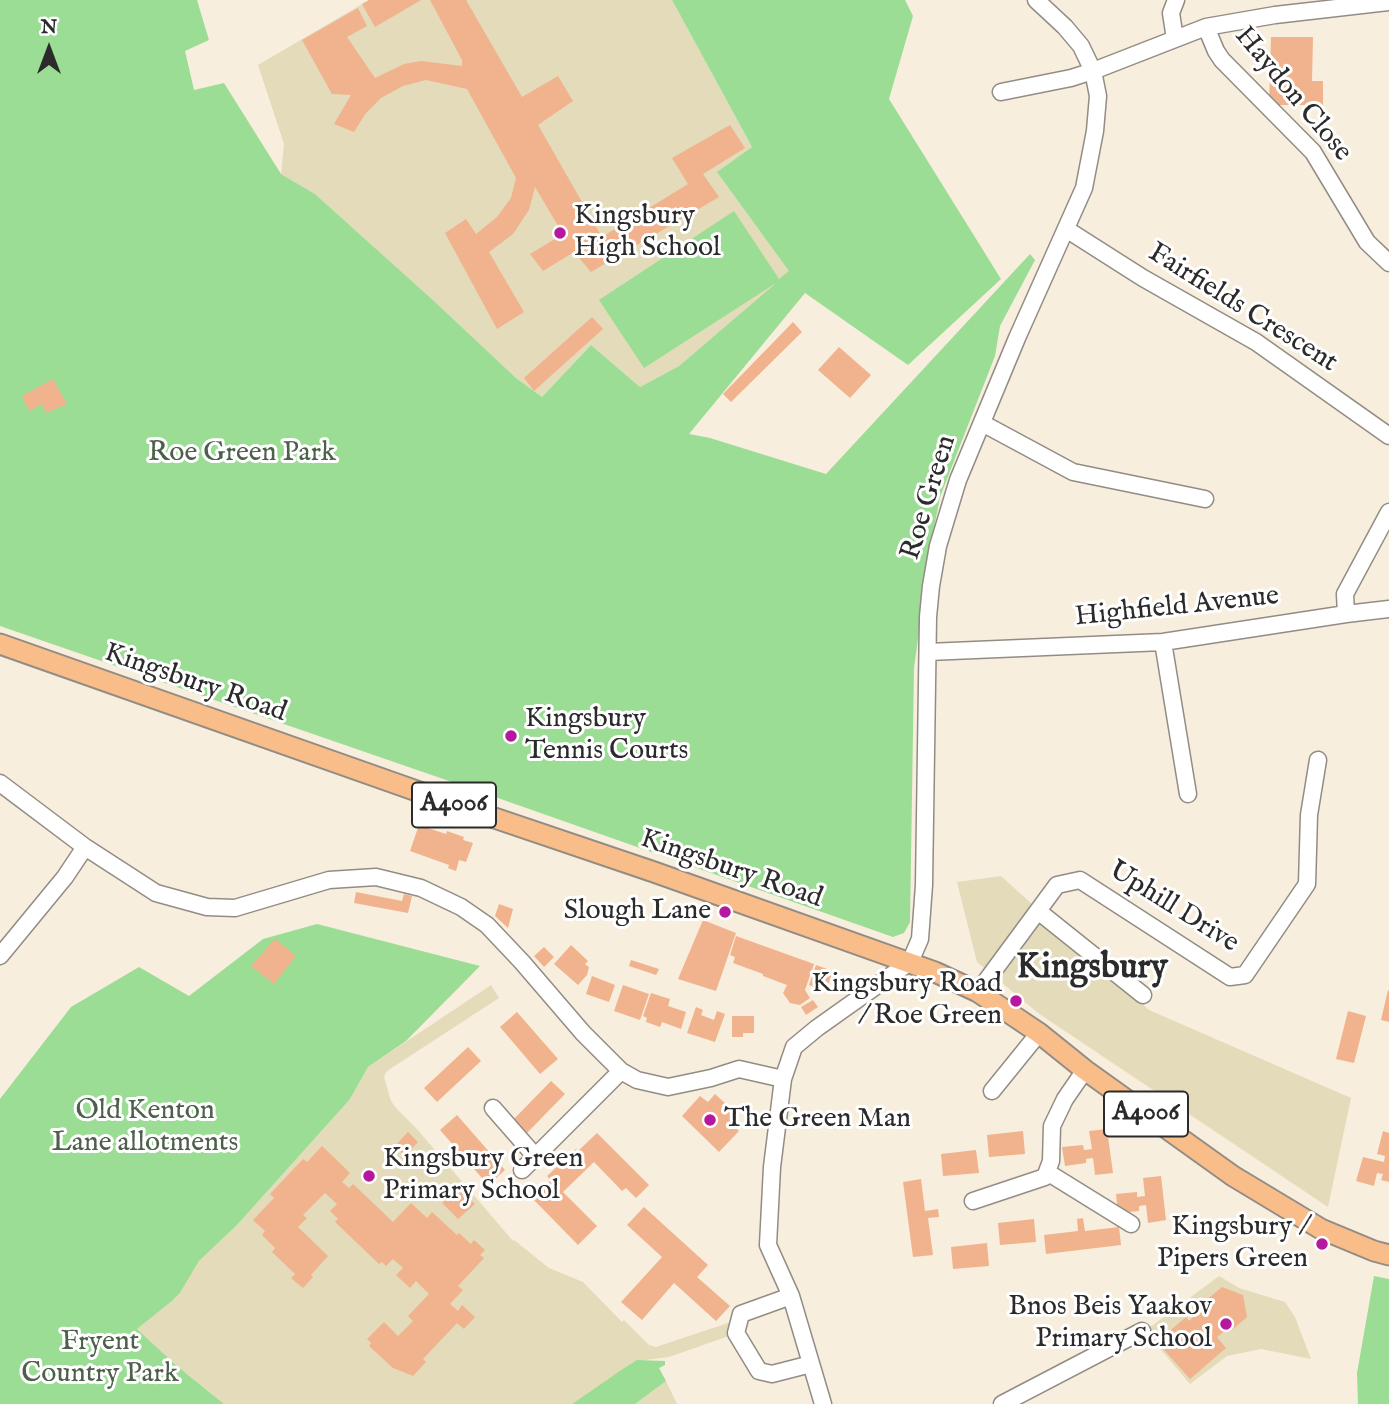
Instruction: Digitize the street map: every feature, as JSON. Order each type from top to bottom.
[{"type":"main road","name":"Kingsbury Road","points":[[0,644],[910,962],[978,992],[1039,1032],[1085,1070],[1233,1176],[1321,1229],[1389,1255]]},
{"type":"street","points":[[1036,0],[1065,26],[1081,46],[1093,71]]},
{"type":"street","points":[[1175,39],[1171,13],[1176,0]]},
{"type":"street","points":[[1002,92],[1093,71],[1206,27],[1275,15],[1389,2]]},
{"type":"street","name":"Haydon Close","points":[[1206,27],[1222,60],[1314,152],[1367,243],[1389,263]]},
{"type":"street","name":"Roe Green","points":[[910,962],[920,939],[924,896],[930,596],[937,546],[958,480],[1084,188],[1095,131],[1098,96],[1093,71]]},
{"type":"street","name":"Fairfields Crescent","points":[[1066,229],[1143,278],[1256,342],[1389,436]]},
{"type":"street","points":[[982,423],[1073,472],[1205,499]]},
{"type":"street","points":[[1346,614],[1345,594],[1389,512]]},
{"type":"street","name":"Highfield Avenue","points":[[928,652],[1163,642],[1389,609]]},
{"type":"street","points":[[1163,642],[1188,794]]},
{"type":"street","name":"Uphill Drive","points":[[978,992],[1057,885],[1080,880],[1230,977],[1245,975],[1307,884],[1309,816],[1318,760]]},
{"type":"street","points":[[0,783],[85,847],[156,894],[207,907],[235,908],[329,880],[376,877],[421,888],[461,907],[487,925],[583,1033],[621,1072],[637,1080],[668,1087],[739,1069],[783,1079]]},
{"type":"street","points":[[0,956],[65,877],[85,847]]},
{"type":"street","points":[[1038,911],[1143,995]]},
{"type":"street","points":[[822,1404],[792,1296],[768,1245],[772,1167],[783,1079],[794,1046],[910,962]]},
{"type":"street","points":[[992,1091],[1039,1032]]},
{"type":"street","points":[[972,1201],[1045,1177],[1051,1161],[1052,1126],[1065,1099],[1085,1070]]},
{"type":"street","points":[[522,1170],[621,1072]]},
{"type":"street","points":[[493,1108],[535,1156]]},
{"type":"street","points":[[1047,1172],[1131,1224]]},
{"type":"street","points":[[792,1296],[741,1314],[736,1333],[759,1371],[772,1374],[811,1364]]},
{"type":"street","points":[[1002,1404],[1142,1331]]},
{"type":"shaded area","name":"Kingsbury High School","points":[[369,0],[672,0],[752,147],[718,172],[790,271],[679,366],[640,387],[591,345],[542,397],[516,378],[315,194],[281,174],[284,144],[258,65]]},
{"type":"shaded area","points":[[1001,876],[1149,1010],[1351,1098],[1328,1207],[1038,1013],[977,962],[957,882]]},
{"type":"shaded area","name":"Kingsbury Green Primary School","points":[[491,985],[499,998],[387,1071],[384,1077],[391,1101],[396,1108],[513,1241],[549,1268],[583,1282],[649,1345],[656,1347],[740,1319],[746,1330],[669,1357],[637,1361],[572,1404],[224,1404],[137,1329],[180,1293],[199,1261],[237,1225],[350,1099],[368,1067]]},
{"type":"shaded area","name":"Bnos Beis Yaakov Primary School","points":[[1219,1276],[1239,1288],[1285,1302],[1295,1317],[1311,1359],[1261,1349],[1227,1356],[1190,1384],[1145,1331]]},
{"type":"shaded area","points":[[666,1381],[677,1404],[635,1404]]},
{"type":"green space","name":"Roe Green Park","points":[[0,0],[197,0],[209,40],[185,51],[194,90],[224,83],[281,174],[315,194],[516,378],[542,397],[591,345],[640,387],[679,366],[776,283],[644,368],[599,300],[734,211],[779,279],[789,271],[717,172],[752,147],[672,0],[905,0],[913,16],[889,99],[1001,279],[908,365],[805,293],[689,434],[826,474],[1030,254],[1035,260],[1000,326],[995,356],[940,497],[914,668],[910,922],[904,933],[893,937],[0,626]]},
{"type":"green space","name":"Old Kenton Lane allotments","points":[[317,924],[480,966],[406,1041],[368,1067],[350,1099],[237,1225],[199,1261],[180,1293],[137,1329],[224,1404],[0,1404],[0,1099],[71,1007],[139,967],[189,996],[263,939]]},
{"type":"green space","points":[[1374,1276],[1389,1279],[1389,1404],[1358,1404],[1357,1373]]},
{"type":"green space","points":[[637,1360],[665,1361],[665,1365],[659,1368],[666,1381],[635,1404],[572,1404],[621,1370]]},
{"type":"building","points":[[369,0],[421,0],[375,27],[362,4]]},
{"type":"building","points":[[430,0],[466,0],[522,97],[558,76],[573,101],[538,125],[602,237],[688,184],[672,158],[730,125],[745,148],[703,174],[719,197],[591,272],[574,252],[543,271],[530,254],[563,234],[535,187],[529,210],[513,234],[489,252],[524,312],[497,329],[445,233],[466,219],[476,234],[497,217],[511,198],[516,178],[467,89],[426,80],[403,86],[381,98],[366,113],[354,132],[334,124],[351,95],[332,94],[302,40],[358,8],[367,26],[347,37],[375,78],[404,64],[421,61],[462,66],[462,60]]},
{"type":"building","points":[[1271,37],[1313,37],[1312,81],[1323,81],[1323,105],[1269,105]]},
{"type":"building","points":[[592,317],[603,329],[534,391],[524,378]]},
{"type":"building","points":[[793,322],[802,332],[731,402],[723,394]]},
{"type":"building","points":[[839,347],[871,375],[850,398],[818,370]]},
{"type":"building","points":[[53,379],[67,404],[46,413],[42,404],[29,411],[22,396]]},
{"type":"building","points":[[419,825],[446,834],[447,831],[473,843],[466,862],[459,860],[456,871],[448,868],[449,865],[410,851]]},
{"type":"building","points":[[356,892],[402,901],[404,894],[412,896],[408,913],[354,903]]},
{"type":"building","points":[[499,904],[513,909],[508,928],[495,916]]},
{"type":"building","points":[[703,920],[736,933],[716,991],[678,979]]},
{"type":"building","points":[[736,936],[814,964],[805,990],[810,998],[800,1005],[790,1003],[783,993],[787,985],[733,963],[735,957],[730,955]]},
{"type":"building","points":[[275,939],[296,956],[274,984],[251,966]]},
{"type":"building","points":[[571,945],[588,961],[585,964],[589,967],[587,975],[578,985],[554,964]]},
{"type":"building","points":[[544,947],[554,957],[544,967],[534,956]]},
{"type":"building","points":[[631,960],[659,969],[656,975],[629,966]]},
{"type":"building","points":[[816,965],[833,971],[826,991],[809,985]]},
{"type":"building","points":[[592,976],[615,985],[609,1002],[586,994]]},
{"type":"building","points":[[623,985],[649,994],[640,1020],[614,1011]]},
{"type":"building","points":[[1389,991],[1389,1022],[1381,1020]]},
{"type":"building","points":[[651,993],[670,999],[668,1006],[686,1012],[681,1029],[662,1022],[660,1027],[646,1022],[647,1018],[643,1016]]},
{"type":"building","points":[[813,1000],[818,1007],[806,1015],[801,1007]]},
{"type":"building","points":[[696,1007],[703,1010],[701,1015],[714,1020],[717,1011],[725,1014],[715,1042],[687,1033]]},
{"type":"building","points":[[1348,1011],[1366,1016],[1354,1063],[1336,1059]]},
{"type":"building","points":[[517,1012],[558,1059],[540,1074],[500,1027]]},
{"type":"building","points":[[732,1016],[754,1016],[754,1033],[732,1037]]},
{"type":"building","points":[[468,1047],[481,1061],[437,1102],[424,1088]]},
{"type":"building","points":[[551,1081],[565,1094],[526,1134],[512,1121]]},
{"type":"building","name":"The Green Man","points":[[715,1094],[739,1116],[732,1124],[739,1131],[719,1152],[682,1116],[700,1096],[708,1102]]},
{"type":"building","points":[[457,1115],[505,1170],[488,1185],[440,1130]]},
{"type":"building","points":[[1107,1129],[1113,1173],[1095,1175],[1093,1158],[1086,1159],[1086,1163],[1065,1166],[1062,1147],[1083,1145],[1084,1150],[1092,1149],[1089,1131]]},
{"type":"building","points":[[1023,1131],[1025,1154],[989,1157],[987,1135]]},
{"type":"building","points":[[1383,1131],[1389,1133],[1389,1182],[1381,1180],[1383,1174],[1377,1173],[1374,1186],[1356,1181],[1363,1157],[1384,1162],[1385,1156],[1377,1154]]},
{"type":"building","points":[[408,1132],[418,1142],[405,1156],[395,1146]]},
{"type":"building","points":[[597,1133],[649,1185],[636,1198],[626,1188],[622,1191],[594,1162],[563,1192],[597,1226],[578,1245],[532,1198],[551,1180],[547,1176]]},
{"type":"building","points":[[322,1146],[350,1173],[342,1182],[349,1188],[353,1184],[393,1222],[411,1203],[427,1218],[432,1212],[457,1235],[459,1233],[471,1244],[474,1240],[485,1250],[480,1255],[484,1258],[458,1286],[463,1290],[450,1304],[458,1311],[462,1305],[475,1317],[464,1329],[457,1323],[423,1359],[426,1362],[413,1376],[393,1368],[369,1346],[371,1343],[367,1339],[384,1322],[398,1336],[413,1321],[408,1316],[429,1294],[416,1281],[410,1288],[396,1275],[403,1268],[393,1259],[386,1266],[382,1262],[379,1264],[335,1222],[338,1219],[330,1211],[337,1204],[325,1193],[303,1215],[307,1218],[298,1227],[328,1256],[303,1288],[291,1278],[295,1274],[272,1252],[275,1248],[262,1235],[265,1231],[253,1220],[274,1198],[270,1194],[303,1159],[307,1162]]},
{"type":"building","points":[[976,1150],[979,1173],[943,1176],[941,1154]]},
{"type":"building","points":[[1161,1176],[1166,1220],[1148,1223],[1146,1205],[1139,1206],[1139,1211],[1118,1213],[1116,1194],[1137,1192],[1137,1197],[1145,1196],[1143,1178]]},
{"type":"building","points":[[921,1179],[925,1211],[938,1209],[939,1217],[928,1218],[933,1255],[913,1257],[903,1182]]},
{"type":"building","points":[[459,1188],[475,1204],[458,1219],[442,1203]]},
{"type":"building","points":[[644,1207],[708,1265],[697,1277],[730,1306],[716,1321],[674,1283],[642,1320],[621,1302],[662,1257],[627,1225]]},
{"type":"building","points":[[1083,1218],[1085,1231],[1119,1227],[1121,1245],[1046,1254],[1044,1235],[1078,1231],[1077,1219]]},
{"type":"building","points":[[1034,1219],[1036,1242],[1000,1245],[998,1223]]},
{"type":"building","points":[[987,1243],[989,1266],[953,1269],[951,1247]]},
{"type":"building","points":[[1222,1287],[1243,1295],[1247,1317],[1231,1331],[1226,1330],[1217,1337],[1226,1348],[1190,1379],[1157,1342],[1186,1317],[1189,1321],[1206,1306],[1205,1301]]},
{"type":"place","name":"Kingsbury High School","points":[[560,233]]},
{"type":"place","name":"Kingsbury Tennis Courts","points":[[511,736]]},
{"type":"place","name":"Slough Lane","points":[[725,912]]},
{"type":"place","name":"Kingsbury Road / Roe Green","points":[[1016,1001]]},
{"type":"place","name":"The Green Man","points":[[710,1120]]},
{"type":"place","name":"Kingsbury Green Primary School","points":[[369,1176]]},
{"type":"place","name":"Kingsbury / Pipers Green","points":[[1322,1244]]},
{"type":"place","name":"Bnos Beis Yaakov Primary School","points":[[1226,1324]]},
{"type":"district","name":"Kingsbury","points":[[1092,970]]},
{"type":"park label","name":"Fryent Country Park","points":[[100,1359]]}]
